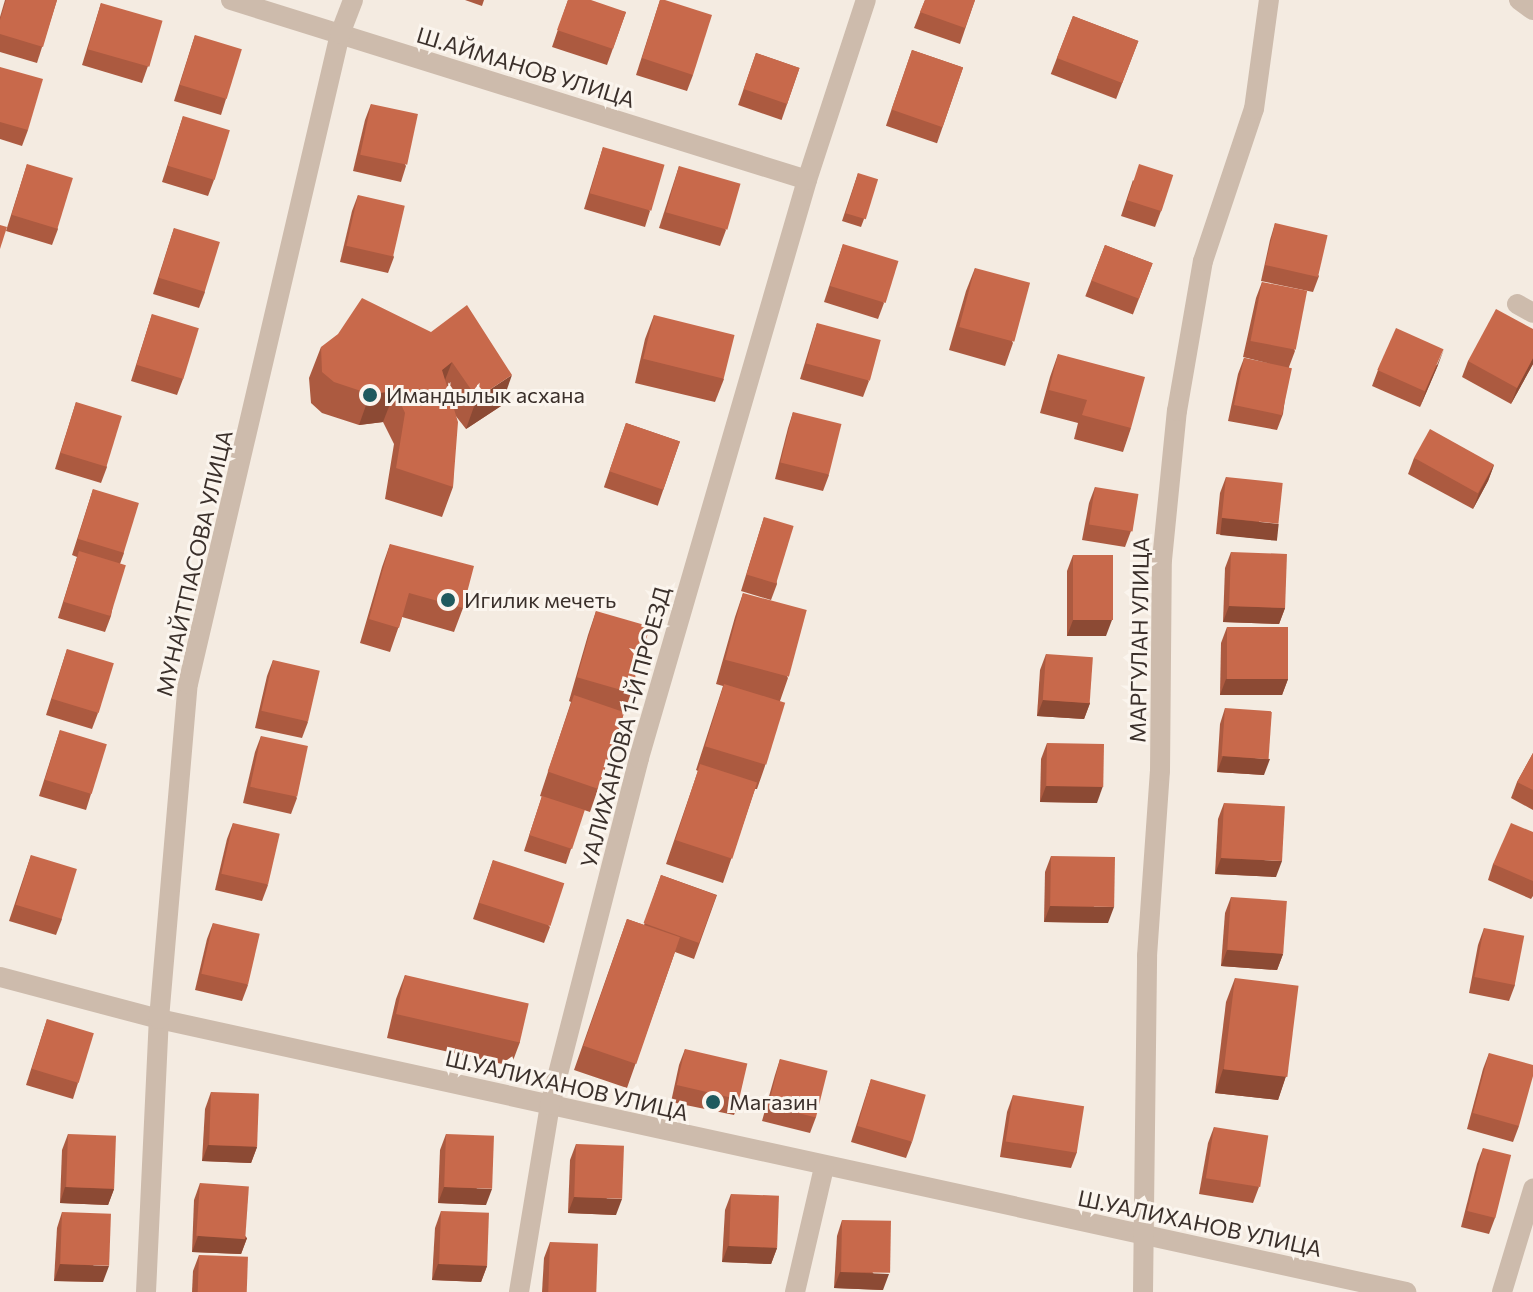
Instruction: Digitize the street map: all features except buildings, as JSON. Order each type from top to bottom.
[{"type":"street","name":"Ш.АЙМАНОВ УЛИЦА","points":[[231,0],[807,180]]},
{"type":"street","name":"МУНАЙТПАСОВА УЛИЦА","points":[[146,1292],[159,1019],[188,684],[340,34],[353,0]]},
{"type":"street","name":"УАЛИХАНОВА 1-Й ПРОЕЗД","points":[[519,1292],[550,1105],[639,758],[807,180],[866,0]]},
{"type":"street","name":"МАРГУЛАН УЛИЦА","points":[[1143,1292],[1141,1235],[1147,956],[1160,771],[1162,560],[1177,411],[1203,261],[1254,109],[1269,0]]},
{"type":"street","points":[[1519,0],[1533,10]]},
{"type":"street","name":"Ш.УАЛИХАНОВ УЛИЦА","points":[[0,977],[159,1019],[1406,1292]]},
{"type":"street","points":[[795,1292],[824,1167]]},
{"type":"street","points":[[1502,1292],[1533,1189]]},
{"type":"place","name":"Имандылык асхана","points":[[370,395]]},
{"type":"place","name":"Игилик мечеть","points":[[448,600]]},
{"type":"place","name":"Магазин","points":[[713,1102]]}]
